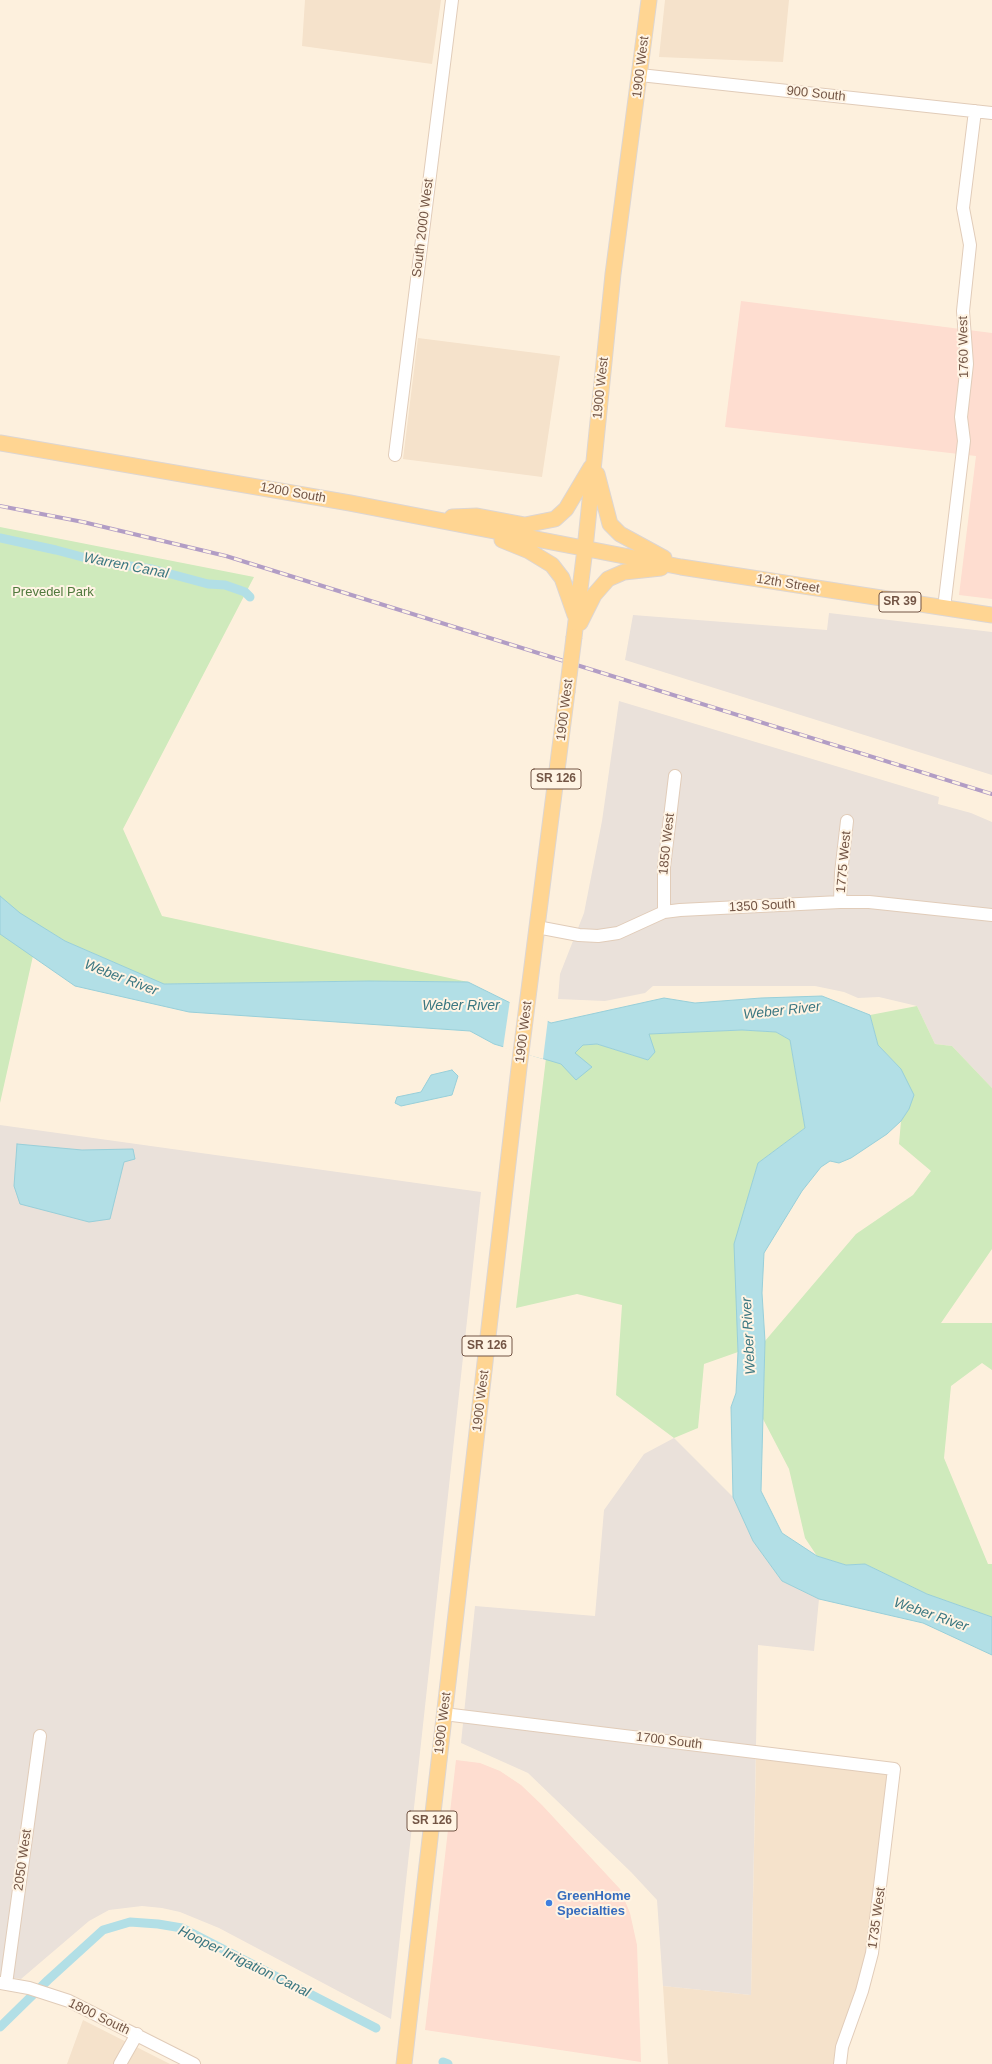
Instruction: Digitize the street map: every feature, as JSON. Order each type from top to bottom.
[{"type":"main road","name":"1900 West","points":[[404,2064],[519,1068],[585,549],[613,274],[649,0]]},
{"type":"main road","name":"1200 South","points":[[0,443],[342,501],[585,549]]},
{"type":"main road","points":[[431,519],[477,516],[524,525],[555,519],[566,509],[594,462]]},
{"type":"main road","points":[[594,462],[603,504],[610,524],[620,534],[681,567]]},
{"type":"main road","points":[[472,527],[529,551],[552,565],[562,578],[576,618]]},
{"type":"main road","name":"12th Street","points":[[585,549],[681,567],[992,615]]},
{"type":"main road","points":[[574,637],[594,595],[608,579],[624,572],[681,567]]},
{"type":"street","name":"South 2000 West","points":[[395,455],[452,0]]},
{"type":"street","name":"900 South","points":[[640,75],[992,112]]},
{"type":"street","name":"1760 West","points":[[944,608],[964,441],[961,417],[967,364],[963,311],[970,245],[963,208],[975,111]]},
{"type":"street","name":"1850 West","points":[[664,912],[664,867],[675,776]]},
{"type":"street","name":"1775 West","points":[[840,902],[841,873],[847,822]]},
{"type":"street","name":"1350 South","points":[[537,928],[579,935],[598,936],[618,933],[664,912],[840,902],[869,902],[992,915]]},
{"type":"street","name":"1700 South","points":[[444,1714],[894,1768]]},
{"type":"street","name":"2050 West","points":[[3,1984],[40,1736]]},
{"type":"street","name":"1735 West","points":[[840,2064],[842,2047],[862,1990],[872,1952],[894,1768]]},
{"type":"street","name":"1800 South","points":[[3,1984],[28,1988],[69,2002],[194,2064]]},
{"type":"street","points":[[120,2064],[136,2034]]},
{"type":"shaded area","points":[[305,0],[441,0],[432,64],[302,46]]},
{"type":"shaded area","points":[[665,0],[789,0],[783,62],[659,57]]},
{"type":"shaded area","points":[[741,301],[992,333],[992,599],[959,595],[976,456],[725,427]]},
{"type":"shaded area","points":[[418,338],[560,356],[542,477],[403,459]]},
{"type":"shaded area","points":[[829,613],[992,632],[992,775],[625,660],[633,615],[827,630]]},
{"type":"shaded area","points":[[619,701],[939,797],[938,804],[971,813],[992,822],[992,1088],[952,1046],[935,1044],[917,1006],[879,997],[858,998],[844,992],[815,986],[653,986],[645,993],[605,1001],[558,999],[560,974],[584,913],[602,821]]},
{"type":"shaded area","points":[[0,1125],[481,1192],[391,2019],[219,1928],[180,1912],[162,1908],[142,1906],[109,1910],[89,1921],[21,1979],[0,1976]]},
{"type":"shaded area","points":[[674,1438],[733,1497],[753,1541],[782,1581],[819,1599],[814,1651],[758,1645],[751,1995],[663,1986],[657,1900],[631,1872],[528,1773],[461,1743],[475,1606],[595,1616],[604,1510],[644,1454]]},
{"type":"shaded area","points":[[756,1758],[888,1774],[870,1937],[852,2005],[840,2034],[836,2064],[668,2064],[663,1986],[751,1995]]},
{"type":"shaded area","points":[[456,1760],[480,1763],[500,1771],[521,1785],[542,1805],[620,1889],[630,1913],[637,1945],[641,2062],[425,2030]]},
{"type":"shaded area","points":[[83,2020],[170,2064],[67,2064]]},
{"type":"green space","name":"Prevedel Park","points":[[0,527],[254,577],[123,829],[162,916],[468,982],[369,981],[163,984],[65,941],[47,930],[32,955],[0,1103]]},
{"type":"green space","points":[[917,1006],[935,1044],[952,1046],[992,1088],[992,1249],[941,1323],[992,1323],[992,1370],[982,1363],[951,1386],[944,1458],[988,1564],[992,1564],[992,1617],[927,1594],[865,1564],[846,1565],[817,1556],[805,1538],[789,1469],[763,1419],[765,1341],[856,1234],[913,1195],[931,1171],[899,1144],[901,1121],[909,1109],[901,1069],[878,1045],[870,1015]]},
{"type":"green space","points":[[742,1030],[776,1032],[790,1040],[805,1128],[758,1163],[735,1244],[738,1352],[704,1364],[698,1428],[674,1438],[616,1395],[622,1305],[577,1294],[516,1308],[546,1058],[561,1064],[582,1045],[597,1044],[648,1060],[649,1034]]},
{"type":"water","name":"Weber River","points":[[0,896],[20,913],[65,941],[164,984],[369,981],[468,982],[551,1023],[664,998],[695,1003],[761,998],[822,996],[870,1015],[878,1045],[901,1069],[914,1095],[909,1109],[901,1121],[887,1134],[851,1158],[839,1163],[830,1161],[821,1167],[802,1191],[764,1253],[762,1293],[765,1341],[761,1491],[782,1533],[817,1556],[846,1565],[865,1564],[927,1594],[992,1617],[992,1655],[923,1623],[819,1599],[782,1581],[753,1541],[733,1497],[731,1407],[736,1393],[738,1352],[734,1244],[758,1163],[805,1128],[790,1040],[776,1032],[742,1030],[649,1034],[655,1052],[648,1060],[597,1044],[583,1045],[575,1053],[592,1067],[576,1080],[561,1064],[494,1044],[470,1031],[189,1012],[75,986],[0,934]]},
{"type":"water","points":[[452,1070],[458,1076],[452,1095],[401,1106],[395,1103],[397,1097],[421,1092],[431,1075]]},
{"type":"water","points":[[17,1144],[82,1150],[133,1149],[135,1159],[124,1162],[110,1219],[89,1222],[20,1204],[14,1186]]},
{"type":"pier","points":[[510,1000],[548,1019],[543,1059],[503,1048]]},
{"type":"waterway","name":"Warren Canal","points":[[0,538],[56,550],[101,562],[152,569],[208,584],[225,585],[245,592],[250,597]]},
{"type":"waterway","name":"Hooper Irrigation Canal","points":[[0,2027],[48,1980],[103,1930],[130,1922],[158,1924],[182,1928],[376,2028]]},
{"type":"waterway","name":"Hooper Irrigation Canal","points":[[443,2062],[448,2064]]},
{"type":"railway","points":[[0,506],[83,522],[226,556],[992,794]]},
{"type":"place","name":"GreenHome Specialties","points":[[549,1903]]}]
